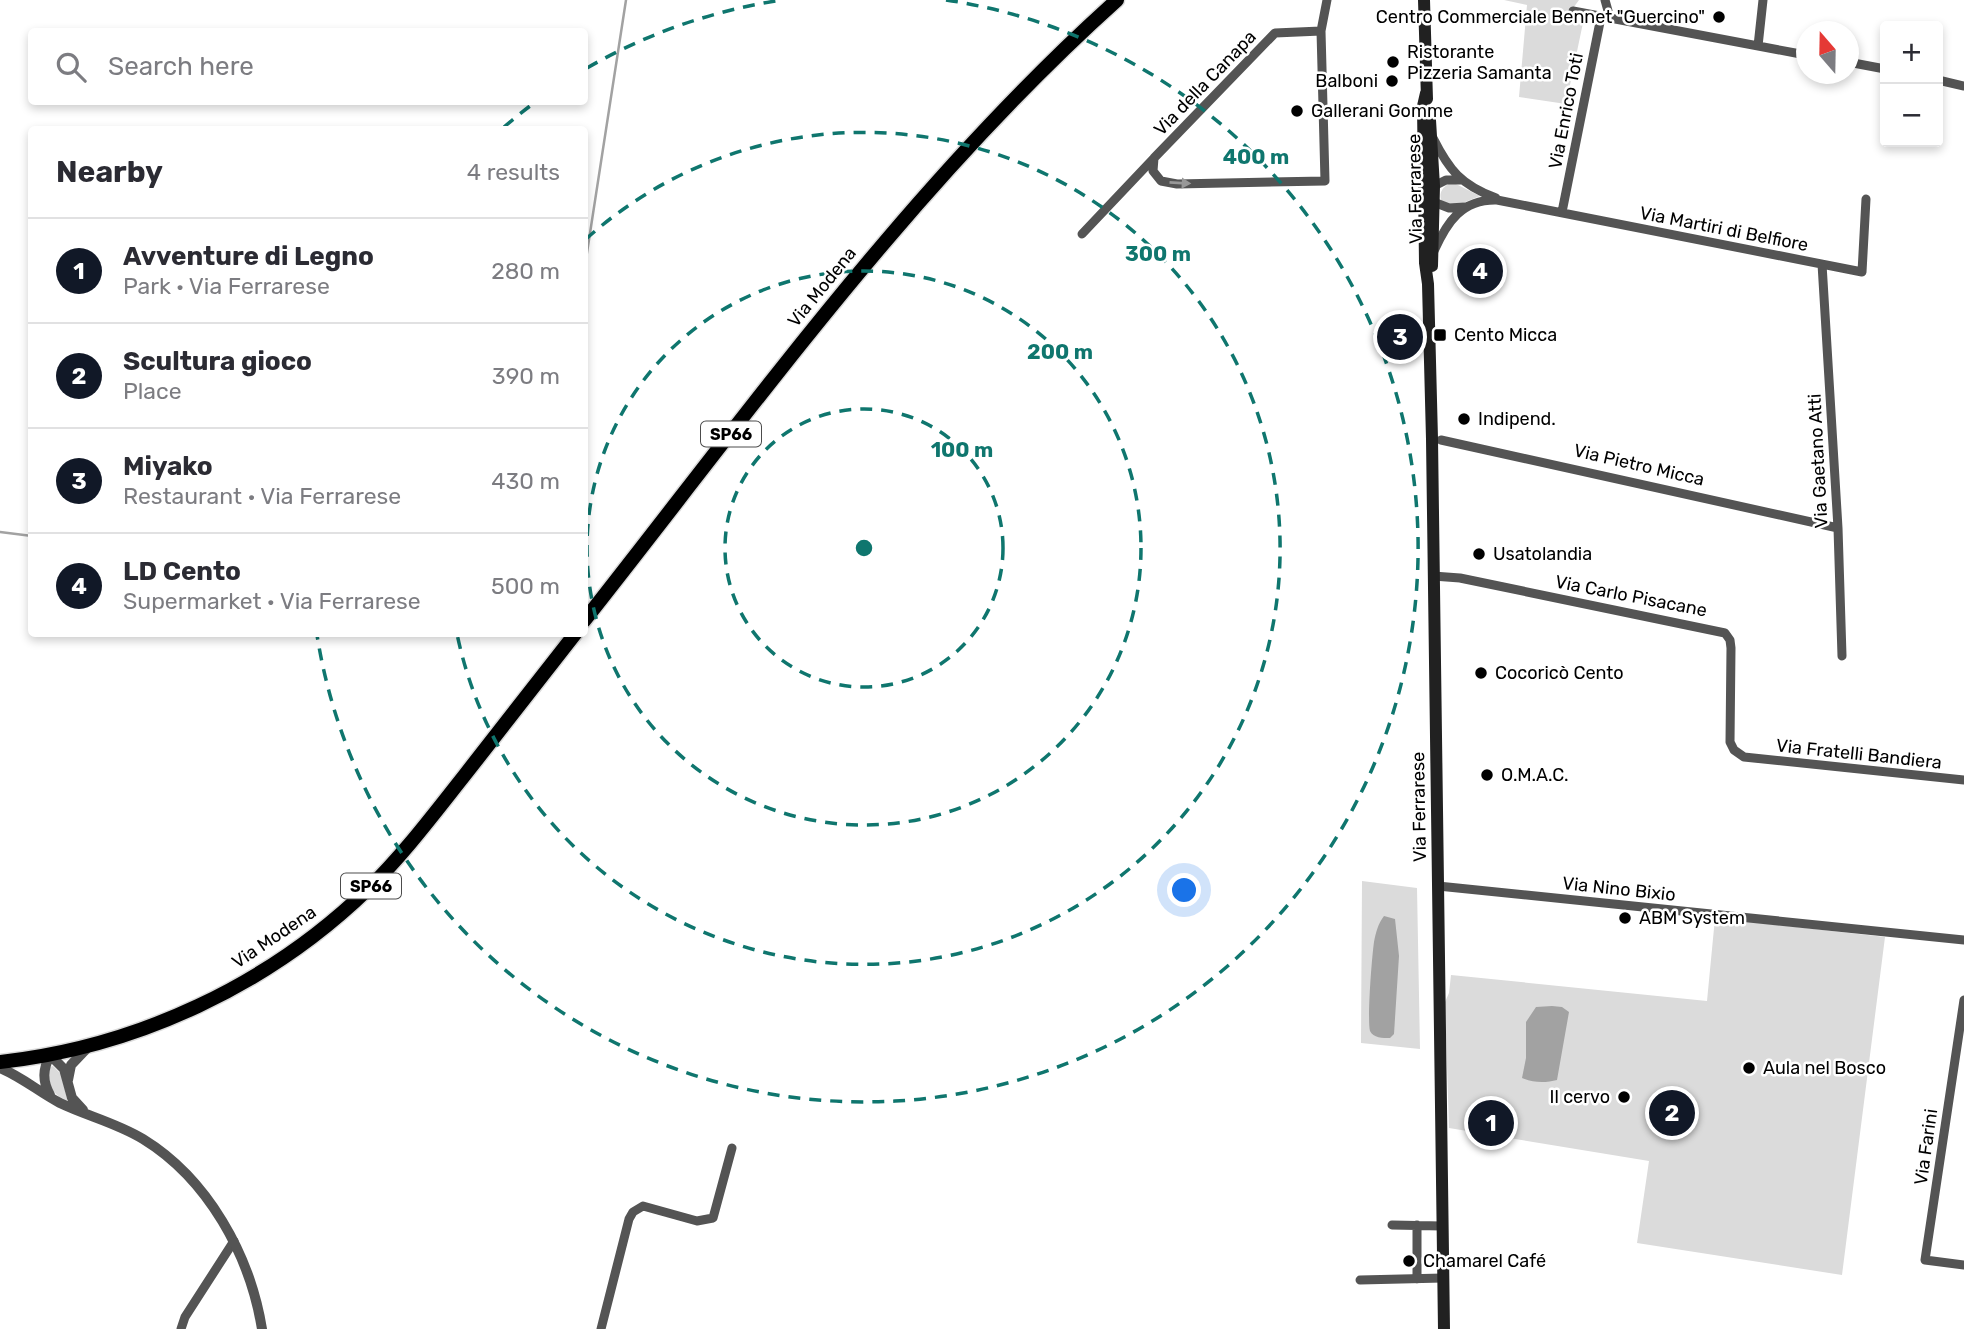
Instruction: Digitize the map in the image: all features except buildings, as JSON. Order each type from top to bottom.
[{"type":"main road","name":"Via Modena","points":[[588,616],[886,239],[996,118],[1117,0]]},
{"type":"main road","name":"Via Ferrarese","points":[[1424,0],[1426,93],[1433,138],[1425,263],[1436,439],[1433,576],[1444,1329]]},
{"type":"main road","name":"Via Ferrarese","points":[[1426,93],[1423,106],[1433,253],[1428,284]]},
{"type":"main road","name":"Via Modena","points":[[0,1062],[50,1055],[158,1024],[212,999],[292,951],[346,909],[403,852],[573,637]]},
{"type":"street","name":"Via della Canapa","points":[[1154,158],[1153,171],[1161,181],[1177,184],[1325,181],[1321,31],[1327,0]]},
{"type":"street","points":[[1601,16],[1604,0]]},
{"type":"street","points":[[1601,16],[1604,0]]},
{"type":"street","points":[[1758,46],[1763,0]]},
{"type":"street","points":[[1573,11],[1796,53]]},
{"type":"street","name":"Via Enrico Toti","points":[[1562,212],[1601,16]]},
{"type":"street","name":"Via della Canapa","points":[[1082,234],[1275,33],[1321,31]]},
{"type":"street","points":[[1859,64],[1880,68]]},
{"type":"street","points":[[1943,81],[1964,86]]},
{"type":"street","name":"Via Martiri di Belfiore","points":[[1433,138],[1445,162],[1461,180],[1484,193],[1508,201],[1863,272],[1866,199]]},
{"type":"street","points":[[1431,194],[1446,180],[1461,180]]},
{"type":"street","name":"Via Martiri di Belfiore","points":[[1431,194],[1449,208],[1483,201],[1508,201]]},
{"type":"street","points":[[1433,253],[1448,222],[1468,206]]},
{"type":"street","name":"Via Gaetano Atti","points":[[1822,264],[1838,528],[1842,656]]},
{"type":"street","name":"Via Pietro Micca","points":[[1436,439],[1838,528]]},
{"type":"street","name":"Via Carlo Pisacane","points":[[1433,576],[1461,578],[1725,633],[1731,648],[1730,742],[1738,754],[1751,759]]},
{"type":"street","name":"Via Fratelli Bandiera","points":[[1751,759],[1964,780]]},
{"type":"street","name":"Via Nino Bixio","points":[[1438,886],[1964,940]]},
{"type":"street","name":"Via Farini","points":[[1964,1000],[1925,1260],[1964,1265]]},
{"type":"street","points":[[68,1083],[71,1065],[91,1045]]},
{"type":"street","points":[[52,1098],[44,1077],[50,1055],[61,1065],[74,1102],[88,1113]]},
{"type":"street","points":[[0,1068],[23,1078],[52,1098],[132,1133],[165,1155],[204,1196],[234,1241],[253,1290],[262,1329]]},
{"type":"street","points":[[601,1329],[633,1212],[643,1206],[697,1221],[713,1218],[732,1147]]},
{"type":"street","points":[[1392,1225],[1442,1226]]},
{"type":"street","points":[[1416,1225],[1417,1279]]},
{"type":"street","points":[[181,1329],[185,1317],[234,1241]]},
{"type":"street","points":[[1360,1280],[1443,1278]]},
{"type":"shaded area","points":[[1504,0],[1579,0],[1571,11],[1584,18],[1566,104],[1519,97],[1527,5]]},
{"type":"shaded area","points":[[1448,184],[1456,184],[1480,196],[1453,207],[1442,203],[1441,193]]},
{"type":"shaded area","points":[[1362,881],[1417,888],[1420,1049],[1361,1043]]},
{"type":"shaded area","points":[[1384,916],[1395,919],[1399,956],[1394,1034],[1390,1038],[1373,1035],[1369,1025],[1374,942]]},
{"type":"shaded area","points":[[1715,918],[1885,937],[1842,1275],[1637,1243],[1649,1161],[1449,1128],[1445,1002],[1451,975],[1707,1001]]},
{"type":"shaded area","points":[[1536,1007],[1562,1007],[1569,1012],[1557,1080],[1526,1080],[1522,1078],[1526,1058],[1526,1022]]},
{"type":"shaded area","points":[[53,1066],[61,1074],[68,1102],[58,1096],[50,1084],[50,1067]]},
{"type":"waterway","points":[[588,246],[626,0]]},
{"type":"waterway","points":[[0,532],[28,536]]},
{"type":"place","name":"Centro Commerciale Bennet \"Guercino\"","points":[[1719,17]]},
{"type":"place","name":"Ristorante Pizzeria Samanta","points":[[1393,62]]},
{"type":"place","name":"Balboni","points":[[1392,81]]},
{"type":"place","name":"Gallerani Gomme","points":[[1297,111]]},
{"type":"place","name":"LD Cento","points":[[1480,271]]},
{"type":"place","name":"Cento Micca","points":[[1440,335]]},
{"type":"place","name":"Miyako","points":[[1400,337]]},
{"type":"place","name":"Indipend.","points":[[1464,419]]},
{"type":"place","name":"Usatolandia","points":[[1479,554]]},
{"type":"place","name":"Cocoricò Cento","points":[[1481,673]]},
{"type":"place","name":"O.M.A.C.","points":[[1487,775]]},
{"type":"place","name":"ABM System","points":[[1625,918]]},
{"type":"place","name":"Aula nel Bosco","points":[[1749,1068]]},
{"type":"place","name":"Il cervo","points":[[1624,1097]]},
{"type":"place","name":"Scultura gioco","points":[[1672,1113]]},
{"type":"place","name":"Avventure di Legno","points":[[1491,1123]]},
{"type":"place","name":"Chamarel Café","points":[[1409,1261]]}]
